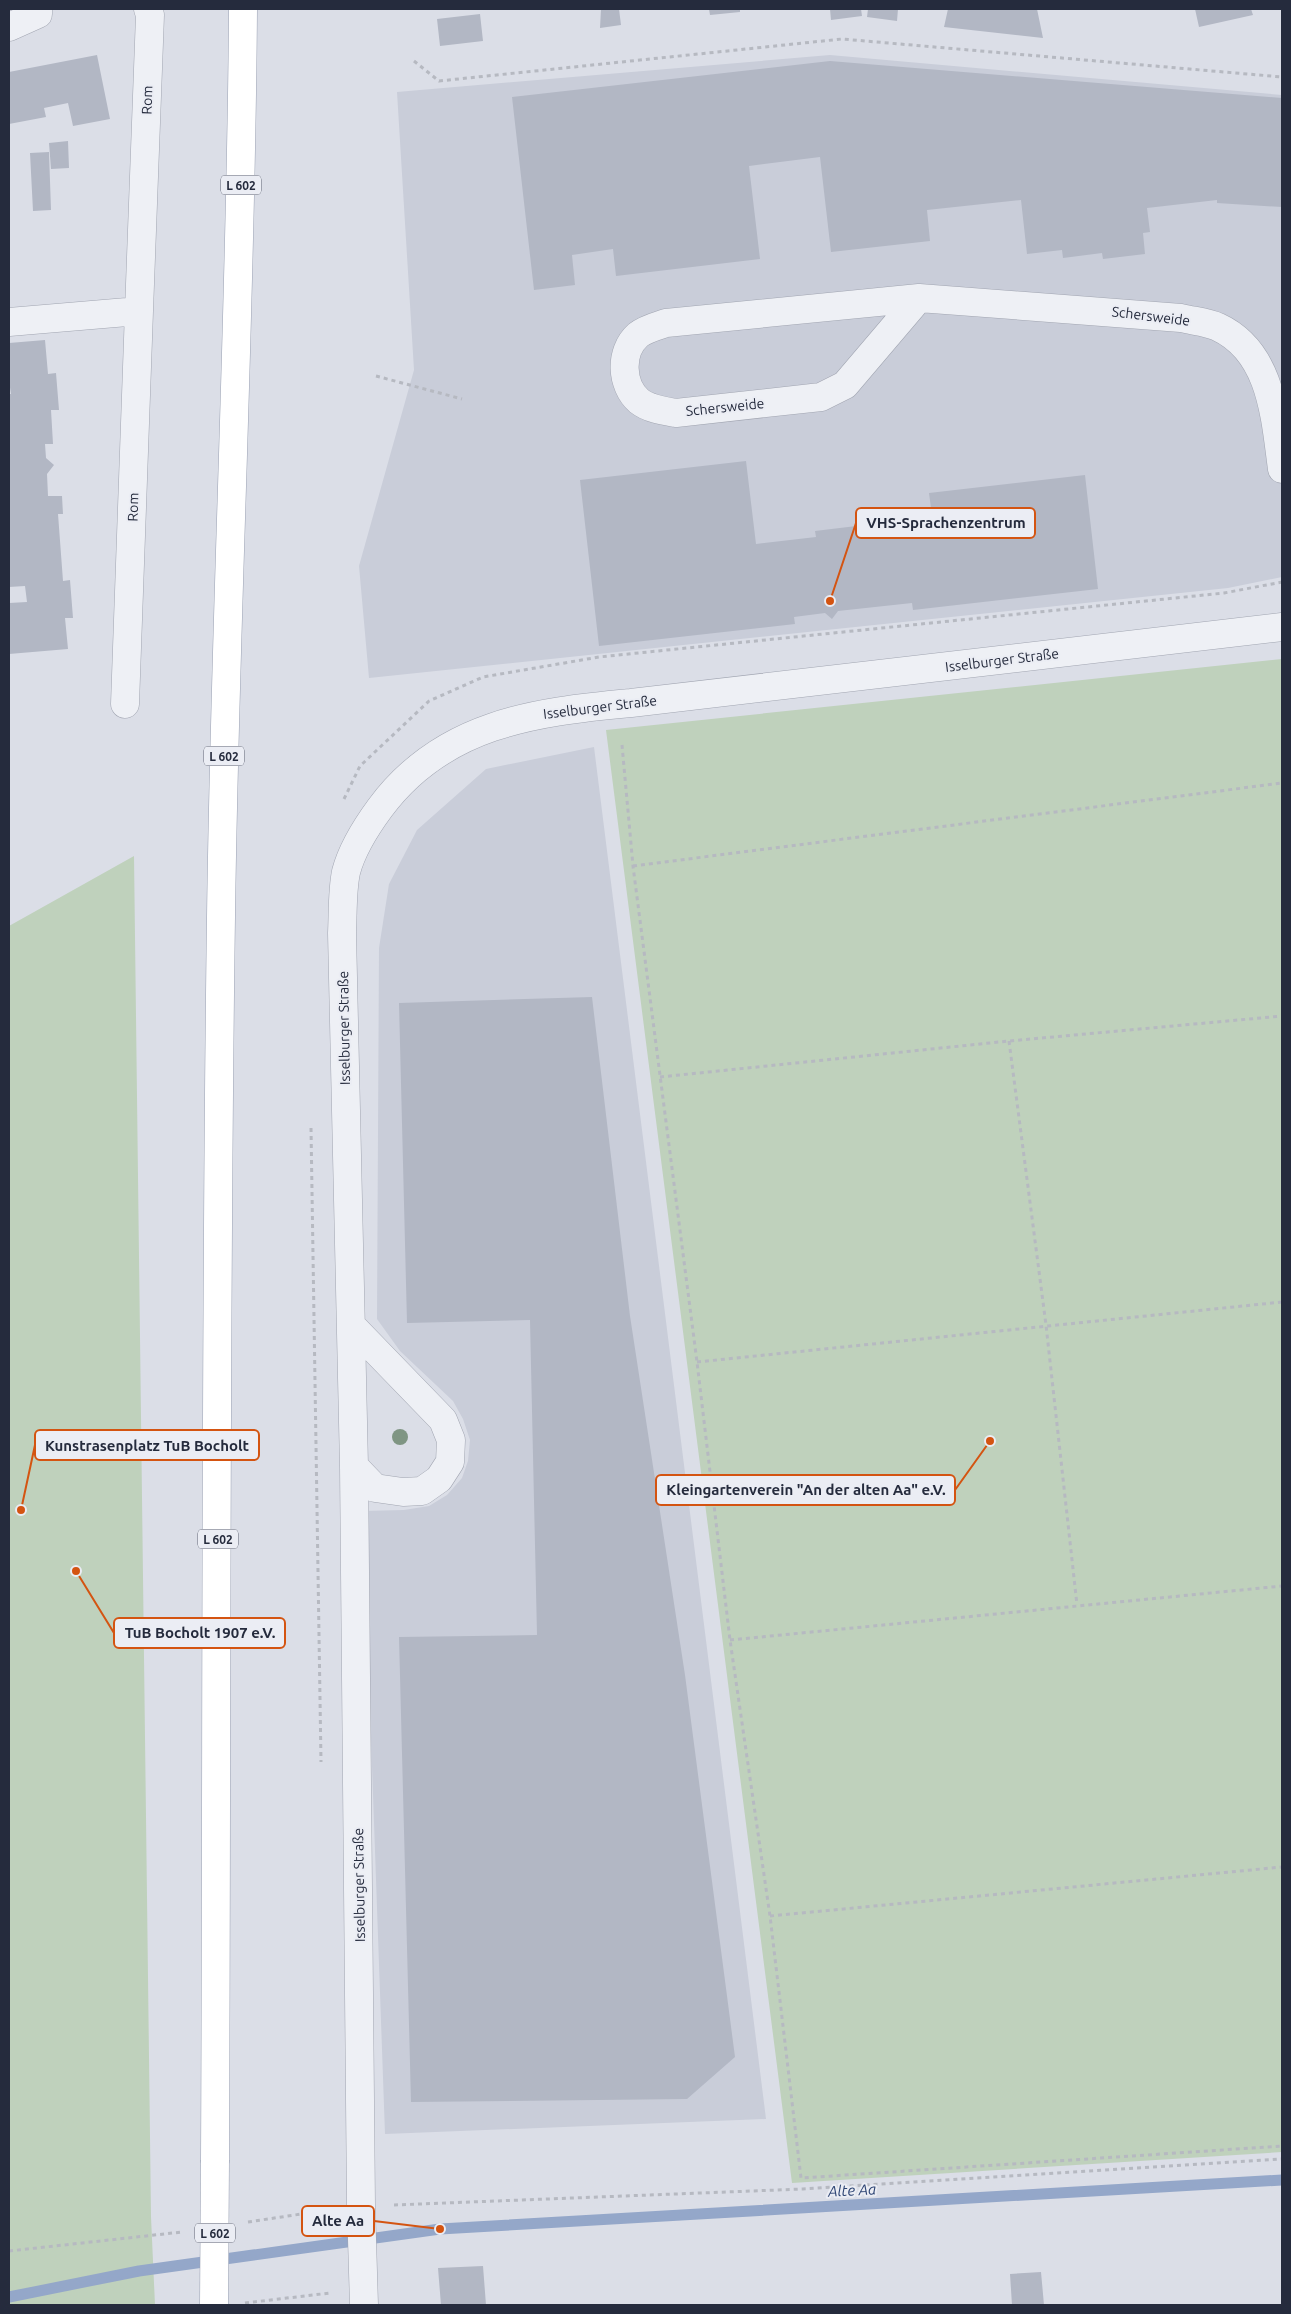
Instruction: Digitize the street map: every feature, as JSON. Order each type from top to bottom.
[{"type":"main road","name":"L 602","points":[[214,2305],[221,917],[228,586],[242,159],[243,9]]},
{"type":"street","points":[[9,27],[38,14],[38,9]]},
{"type":"street","name":"Rom","points":[[125,704],[149,25],[148,9]]},
{"type":"street","name":"Schersweide","points":[[920,298],[845,384],[821,396],[676,413],[656,409],[640,402],[630,391],[625,377],[625,362],[629,348],[638,335],[652,327],[666,323],[920,298],[1181,318],[1218,327],[1253,355],[1272,400],[1282,469]]},
{"type":"street","points":[[9,322],[139,311]]},
{"type":"street","name":"Isselburger Straße","points":[[364,2301],[361,2206],[354,1466],[342,933],[346,872],[363,832],[390,794],[405,778],[448,745],[506,722],[565,709],[640,702],[1282,627]]},
{"type":"street","points":[[350,1325],[443,1420],[451,1440],[450,1462],[440,1479],[422,1492],[403,1492],[375,1488],[354,1466]]},
{"type":"path","points":[[414,61],[439,81],[842,39],[1282,77]]},
{"type":"path","points":[[376,376],[462,399]]},
{"type":"path","points":[[622,745],[633,866],[697,1362],[730,1640],[770,1916],[801,2178],[1282,2146]]},
{"type":"path","points":[[633,866],[1282,784]]},
{"type":"path","points":[[660,1077],[1009,1041],[1282,1016]]},
{"type":"path","points":[[1009,1041],[1046,1325],[1077,1605]]},
{"type":"path","points":[[311,1122],[322,1771]]},
{"type":"path","points":[[697,1362],[1282,1302]]},
{"type":"path","points":[[730,1640],[1282,1586]]},
{"type":"path","points":[[770,1916],[1282,1867]]},
{"type":"path","points":[[241,2223],[361,2206],[803,2189],[1282,2159]]},
{"type":"path","points":[[329,2200],[329,2210]]},
{"type":"path","points":[[9,2251],[192,2230]]},
{"type":"path","points":[[242,2303],[330,2295]]},
{"type":"shaded area","points":[[830,55],[1282,95],[1282,577],[1228,588],[369,678],[359,566],[414,370],[397,92]]},
{"type":"shaded area","points":[[594,747],[766,2119],[385,2134],[363,1511],[404,1510],[429,1506],[447,1495],[462,1478],[468,1461],[470,1440],[463,1419],[453,1401],[400,1351],[377,1319],[379,948],[389,884],[417,830],[486,769]]},
{"type":"green space","points":[[1282,659],[1282,2152],[792,2183],[606,730]]},
{"type":"green space","points":[[134,856],[151,2217],[155,2305],[9,2305],[9,926]]},
{"type":"building","points":[[601,9],[619,9],[621,25],[600,28]]},
{"type":"building","points":[[709,9],[740,9],[740,12],[710,15]]},
{"type":"building","points":[[830,9],[861,9],[862,16],[831,20]]},
{"type":"building","points":[[868,9],[898,9],[897,21],[867,17]]},
{"type":"building","points":[[948,9],[1037,9],[1043,38],[944,27]]},
{"type":"building","points":[[1195,9],[1251,9],[1253,15],[1199,27]]},
{"type":"building","points":[[480,14],[483,41],[440,46],[437,19]]},
{"type":"building","points":[[97,55],[110,119],[73,126],[68,103],[44,108],[46,117],[9,124],[9,72]]},
{"type":"building","points":[[830,61],[1282,98],[1282,207],[1217,203],[1217,200],[1147,208],[1150,232],[1143,233],[1145,254],[1103,259],[1102,253],[1063,258],[1062,250],[1027,254],[1021,200],[927,210],[930,241],[831,252],[820,157],[749,166],[760,259],[616,276],[613,249],[572,255],[575,285],[534,290],[512,97]]},
{"type":"building","points":[[68,141],[69,168],[51,169],[49,143]]},
{"type":"building","points":[[49,152],[51,210],[33,211],[30,153]]},
{"type":"building","points":[[45,340],[48,374],[56,373],[59,410],[51,410],[53,444],[45,444],[46,458],[54,465],[47,474],[48,496],[62,496],[63,514],[58,514],[63,581],[70,580],[73,618],[65,618],[68,649],[9,654],[9,603],[27,602],[25,586],[9,587],[9,394],[11,394],[9,343]]},
{"type":"building","points":[[746,461],[756,544],[816,537],[815,531],[906,520],[907,526],[933,523],[929,493],[1085,475],[1098,589],[913,610],[912,603],[838,611],[832,619],[825,613],[794,617],[795,624],[599,646],[580,480]]},
{"type":"building","points":[[592,997],[630,1316],[685,1675],[735,2057],[687,2099],[411,2102],[399,1637],[537,1635],[530,1320],[407,1323],[399,1003]]},
{"type":"building","points":[[483,2266],[486,2305],[441,2305],[438,2268]]},
{"type":"building","points":[[1041,2272],[1044,2305],[1012,2305],[1010,2274]]},
{"type":"waterway","name":"Alte Aa","points":[[9,2297],[139,2271],[440,2229],[1282,2180]]},
{"type":"place","name":"VHS-Sprachenzentrum","points":[[830,601]]},
{"type":"place","name":"Kleingartenverein \"An der alten Aa\" e.V.","points":[[990,1441]]},
{"type":"place","name":"Kunstrasenplatz TuB Bocholt","points":[[21,1510]]},
{"type":"place","name":"TuB Bocholt 1907 e.V.","points":[[76,1571]]},
{"type":"place","name":"Alte Aa","points":[[440,2229]]}]
